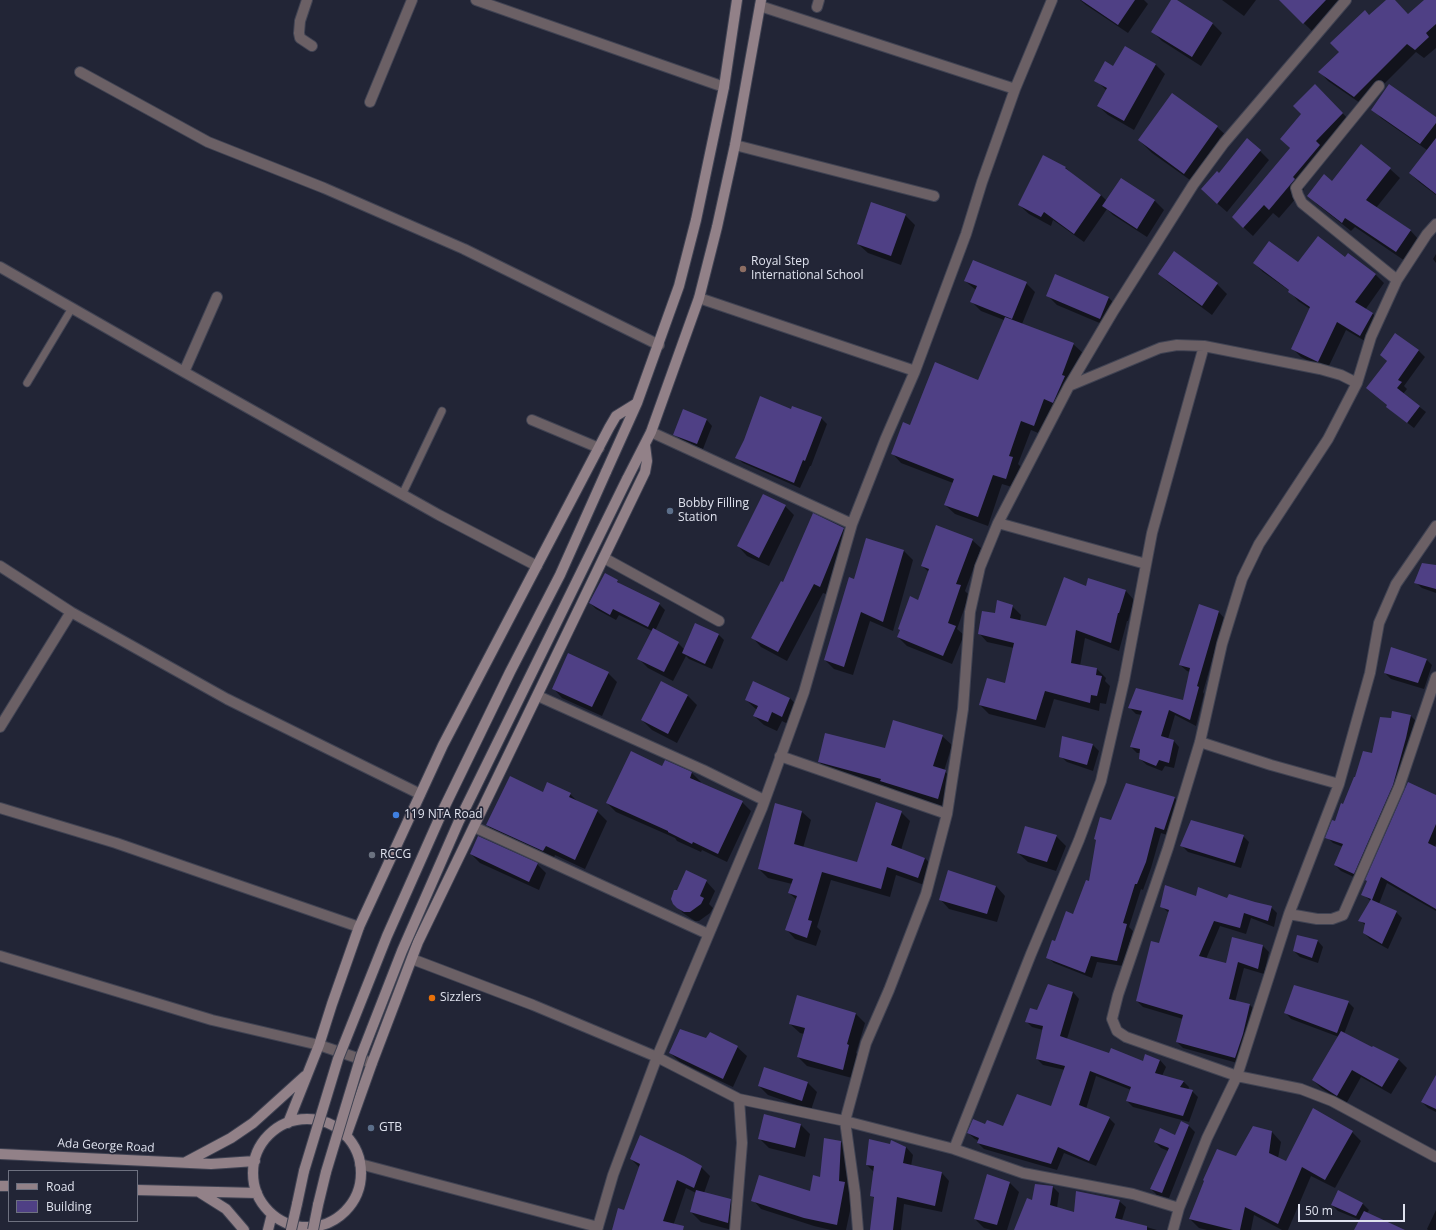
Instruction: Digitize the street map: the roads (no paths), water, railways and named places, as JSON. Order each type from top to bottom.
[{"type":"main road","points":[[291,1230],[304,1171],[338,1059],[387,936],[443,810],[506,679],[560,576],[637,403],[659,345],[681,278],[696,220],[724,87],[737,0]]},
{"type":"main road","points":[[313,1230],[330,1156],[360,1056],[402,951],[459,821],[651,432],[699,298],[717,227],[734,145],[760,3]]},
{"type":"main road","points":[[288,1123],[306,1074],[319,1045],[359,927],[420,794],[444,745],[616,416],[637,403]]},
{"type":"main road","points":[[346,1136],[418,942],[645,472],[647,461],[645,444]]},
{"type":"main road","points":[[185,1163],[232,1138],[253,1123],[306,1074]]},
{"type":"main road","points":[[309,1119],[334,1127],[346,1136],[355,1150],[360,1164],[361,1175],[360,1186],[351,1205],[326,1227],[306,1228],[296,1226],[286,1223],[272,1214],[262,1202],[257,1193],[254,1182],[255,1161],[258,1151],[270,1134],[288,1123],[309,1119]]},
{"type":"main road","name":"Ada George Road","points":[[0,1154],[212,1164],[255,1161]]},
{"type":"main road","points":[[138,1190],[257,1193]]},
{"type":"main road","points":[[198,1191],[226,1209],[244,1230]]},
{"type":"main road","points":[[268,1230],[272,1214]]},
{"type":"street","points":[[307,0],[300,21],[299,33],[300,38],[312,46]]},
{"type":"street","points":[[370,102],[412,0]]},
{"type":"street","points":[[476,0],[724,87]]},
{"type":"street","points":[[360,1164],[598,1228],[612,1175],[657,1057],[764,800],[804,692],[852,524],[885,440],[915,371],[966,234],[982,182],[1015,89],[1052,0]]},
{"type":"street","points":[[858,1230],[855,1193],[845,1121],[866,1043],[926,894],[947,814],[963,709],[970,612],[980,567],[998,523],[1069,386],[1114,310],[1193,185],[1224,143],[1346,0]]},
{"type":"street","points":[[760,3],[1015,89]]},
{"type":"street","points":[[80,72],[208,142],[324,188],[464,248],[659,345]]},
{"type":"street","points":[[1379,86],[1296,188],[1302,203],[1397,280]]},
{"type":"street","points":[[734,145],[934,196]]},
{"type":"street","points":[[1436,224],[1427,234],[1397,280],[1371,338],[1357,383],[1328,439],[1259,544],[1242,579],[1222,644],[1200,742],[1168,848],[1118,995],[1112,1019],[1117,1030],[1126,1037],[1237,1076],[1301,1089],[1332,1101],[1436,1157]]},
{"type":"street","points":[[0,266],[184,372],[439,515],[537,566]]},
{"type":"street","points":[[184,372],[217,297]]},
{"type":"street","points":[[699,298],[915,371]]},
{"type":"street","points":[[1069,386],[1160,348],[1177,345],[1204,346],[1320,369],[1341,375],[1357,383]]},
{"type":"street","points":[[954,1149],[1022,976],[1079,840],[1101,781],[1124,681],[1152,533],[1204,346]]},
{"type":"street","points":[[532,420],[599,448]]},
{"type":"street","points":[[651,432],[852,524]]},
{"type":"street","points":[[998,523],[1146,564]]},
{"type":"street","points":[[1173,1230],[1179,1208],[1207,1138],[1237,1076],[1288,914],[1339,784],[1370,673],[1379,623],[1396,584],[1436,526]]},
{"type":"street","points":[[604,558],[720,621]]},
{"type":"street","points":[[0,566],[71,612],[227,699],[420,794]]},
{"type":"street","points":[[0,727],[71,612]]},
{"type":"street","points":[[1288,914],[1318,919],[1332,919],[1343,914],[1399,787],[1436,677]]},
{"type":"street","points":[[538,696],[703,770],[764,800]]},
{"type":"street","points":[[1200,742],[1271,765],[1339,784]]},
{"type":"street","points":[[780,756],[947,814]]},
{"type":"street","points":[[0,808],[116,842],[359,927]]},
{"type":"street","points":[[474,827],[708,934]]},
{"type":"street","points":[[0,956],[212,1020],[319,1045],[372,1063]]},
{"type":"street","points":[[412,959],[533,1005],[657,1057],[738,1098],[845,1121],[954,1149],[1023,1173],[1133,1194],[1179,1208]]},
{"type":"street","points":[[735,1230],[742,1144],[738,1098]]},
{"type":"lane","points":[[27,383],[72,308]]},
{"type":"lane","points":[[402,494],[442,411]]},
{"type":"place","name":"Royal Step International School","points":[[743,269]]},
{"type":"place","name":"Bobby Filling Station","points":[[670,511]]},
{"type":"place","name":"119 NTA Road","points":[[396,815]]},
{"type":"place","name":"RCCG","points":[[372,855]]},
{"type":"place","name":"Sizzlers","points":[[432,998]]},
{"type":"place","name":"GTB","points":[[371,1128]]}]
